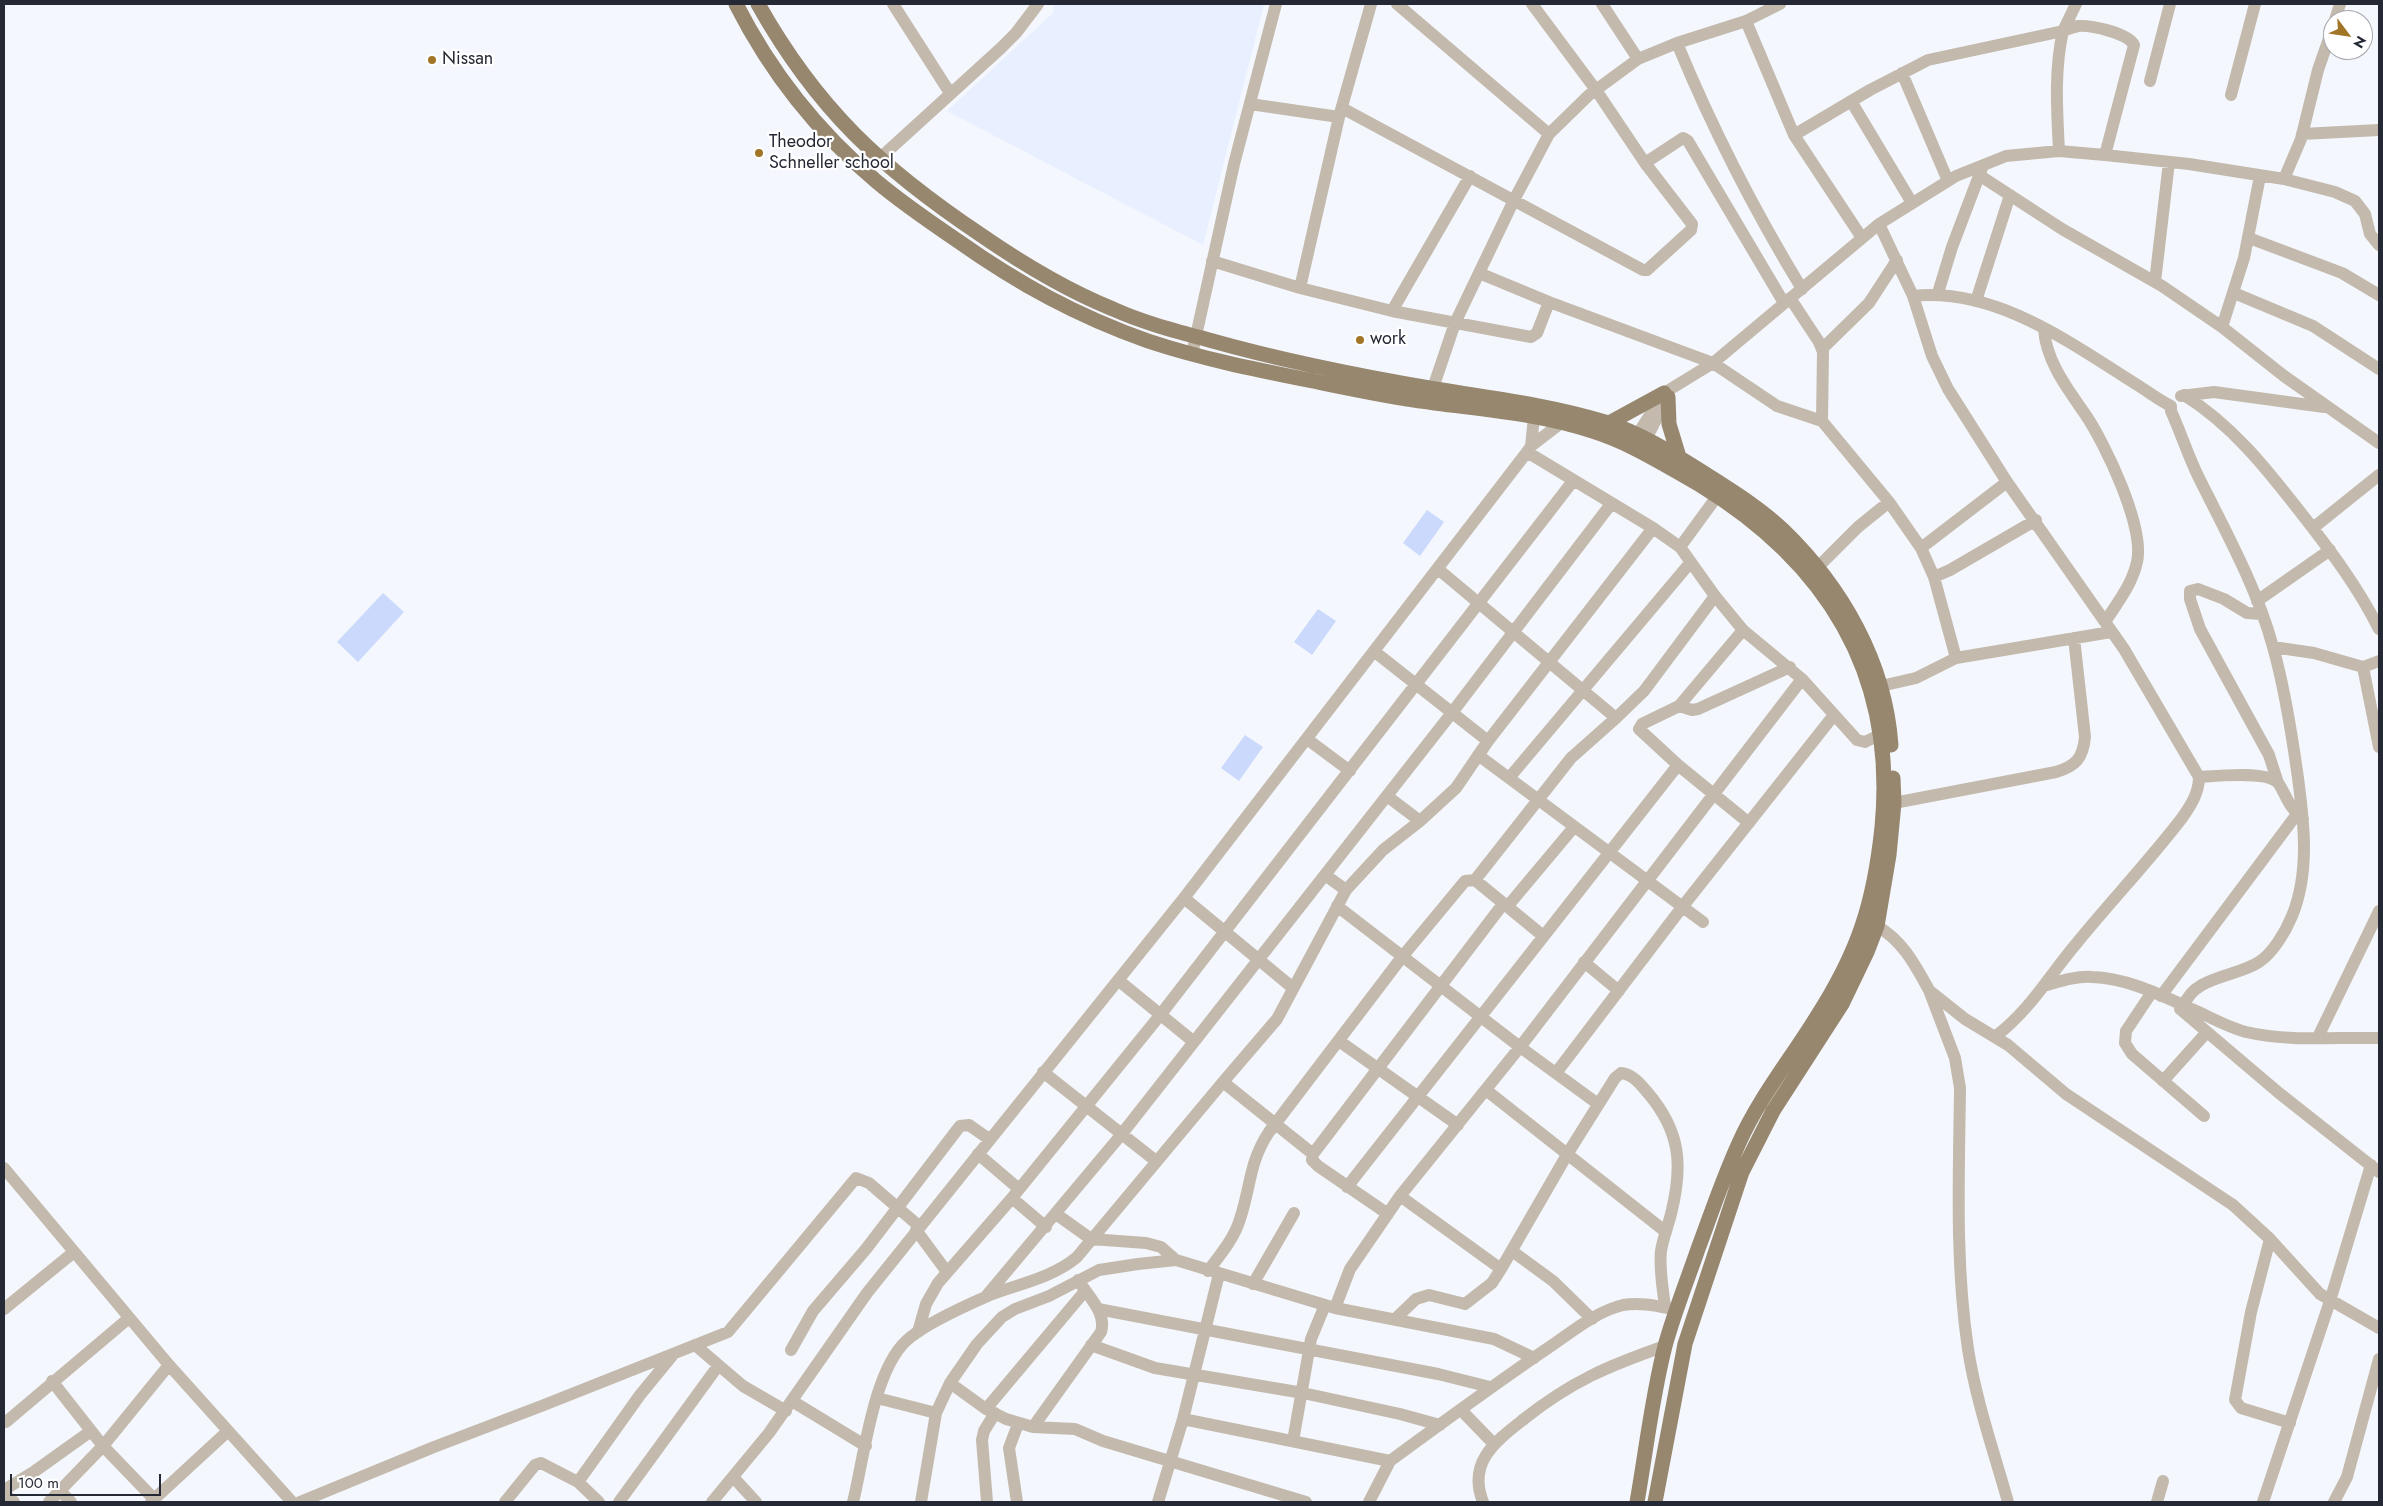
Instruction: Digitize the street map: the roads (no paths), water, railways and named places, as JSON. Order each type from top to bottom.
[{"type":"main road","points":[[736,4],[762,49],[786,85],[842,150],[907,206],[1001,271],[1035,292],[1108,326],[1192,354],[1254,369],[1390,396],[1534,417],[1586,428],[1638,443],[1679,457],[1735,492],[1781,528],[1818,567],[1844,604],[1866,648],[1881,686],[1890,726],[1894,803],[1889,855],[1877,926],[1856,978],[1819,1029],[1771,1084],[1739,1143],[1671,1309],[1637,1501],[1655,1502],[1685,1344],[1742,1172],[1773,1111],[1819,1029],[1868,912],[1882,824],[1884,785],[1881,734],[1870,686],[1847,633],[1821,589],[1805,569],[1766,532],[1718,496],[1638,443],[1609,423],[1555,408],[1316,367],[1196,337],[1114,310],[1043,276],[924,196],[879,159],[849,131],[792,61],[758,4]]},
{"type":"main road","points":[[1035,292],[1043,276]]},
{"type":"main road","points":[[1609,423],[1667,393],[1669,424],[1679,457]]},
{"type":"street","points":[[893,4],[950,94]]},
{"type":"street","points":[[879,159],[1011,38],[1038,4]]},
{"type":"street","points":[[1192,354],[1212,261],[1276,4]]},
{"type":"street","points":[[1300,288],[1341,113],[1370,4]]},
{"type":"street","points":[[1397,4],[1550,134]]},
{"type":"street","points":[[1250,104],[1341,113],[1470,176],[1643,270],[1647,270],[1692,227],[1690,222],[1645,164],[1596,90],[1532,4]]},
{"type":"street","points":[[1602,4],[1638,59]]},
{"type":"street","points":[[2059,151],[2057,68],[2063,31],[2076,4]]},
{"type":"street","points":[[2150,81],[2170,4]]},
{"type":"street","points":[[2231,95],[2256,4]]},
{"type":"street","points":[[1433,388],[1455,323],[1514,200],[1550,134],[1596,90],[1638,59],[1677,43],[1746,22],[1774,5]]},
{"type":"street","points":[[1746,22],[1794,135],[1862,238]]},
{"type":"street","points":[[1794,135],[1851,101],[1928,60],[2079,26],[2093,27],[2130,40],[2134,45],[2105,155]]},
{"type":"street","points":[[1677,43],[1714,128],[1775,244],[1802,289]]},
{"type":"street","points":[[2284,180],[2302,134],[2323,56]]},
{"type":"street","points":[[1902,73],[1948,181]]},
{"type":"street","points":[[1851,101],[1912,203]]},
{"type":"street","points":[[2302,134],[2379,130]]},
{"type":"street","points":[[1645,164],[1683,138],[1688,141],[1787,301],[1822,348],[1824,360],[1822,421]]},
{"type":"street","points":[[1638,443],[1667,393],[1713,363],[1878,224],[1948,181],[1981,169],[2006,156],[2059,151],[2169,162],[2284,180],[2335,192],[2355,201],[2361,206],[2370,234],[2379,245]]},
{"type":"street","points":[[2155,282],[2169,162]]},
{"type":"street","points":[[1981,169],[2010,195],[2062,229],[2155,282],[2222,327],[2327,407],[2379,443]]},
{"type":"street","points":[[1938,293],[1952,248],[1981,169]]},
{"type":"street","points":[[1392,312],[1470,176]]},
{"type":"street","points":[[2222,327],[2234,293],[2249,238],[2260,176]]},
{"type":"street","points":[[1976,301],[2010,195]]},
{"type":"street","points":[[1878,224],[1913,296],[1932,356],[1948,388],[2007,482],[2036,520],[2124,649],[2199,777],[2199,786],[2195,796],[2182,818],[2074,946],[2016,1022],[1996,1036]]},
{"type":"street","points":[[2249,238],[2342,273],[2379,295]]},
{"type":"street","points":[[1822,348],[1869,304],[1897,260]]},
{"type":"street","points":[[1212,261],[1300,288],[1392,312],[1533,337],[1537,333],[1549,302]]},
{"type":"street","points":[[1479,273],[1549,302],[1713,363],[1777,406],[1822,421],[1888,502],[1921,548],[1934,577],[1956,658]]},
{"type":"street","points":[[1913,296],[1938,293],[1976,301],[2004,310],[2044,329],[2141,387],[2153,397],[2171,406]]},
{"type":"street","points":[[2234,293],[2313,326],[2379,369]]},
{"type":"street","points":[[1881,686],[1916,678],[1956,658],[2074,638],[2108,627],[2133,576],[2138,560],[2136,534],[2125,496],[2104,447],[2057,372],[2048,350],[2044,329]]},
{"type":"street","points":[[2184,1006],[2189,995],[2199,986],[2249,968],[2262,961],[2291,919],[2302,885],[2296,761],[2273,647],[2257,601],[2183,444],[2170,411],[2171,406],[2175,398],[2201,392],[2229,393],[2327,407]]},
{"type":"street","points":[[2184,395],[2208,410],[2230,428],[2279,484],[2352,582],[2379,630]]},
{"type":"street","points":[[1529,449],[1534,417]]},
{"type":"street","points":[[712,1502],[734,1478],[789,1406],[867,1292],[1184,898],[1375,652],[1529,449],[1561,423]]},
{"type":"street","points":[[1529,449],[1572,480],[1653,528],[1680,547],[1715,596],[1743,630],[1790,667],[1861,742],[1881,734]]},
{"type":"street","points":[[2313,528],[2379,475]]},
{"type":"street","points":[[918,1332],[930,1295],[947,1272],[1016,1194],[1226,931],[1572,480]]},
{"type":"street","points":[[1921,548],[2007,482]]},
{"type":"street","points":[[1680,547],[1718,496]]},
{"type":"street","points":[[1818,567],[1858,527],[1888,502]]},
{"type":"street","points":[[986,1297],[1121,1135],[1451,714],[1611,504]]},
{"type":"street","points":[[1934,577],[1950,570],[2036,520]]},
{"type":"street","points":[[853,1502],[876,1398],[894,1356],[904,1343],[918,1332],[986,1297],[1062,1268],[1077,1257],[1222,1082],[1277,1020],[1346,890],[1383,850],[1420,821],[1456,788],[1488,741],[1653,528]]},
{"type":"street","points":[[2257,601],[2330,550]]},
{"type":"street","points":[[1509,778],[1690,563]]},
{"type":"street","points":[[1438,569],[1616,718]]},
{"type":"street","points":[[2261,614],[2242,611],[2230,602],[2198,589],[2190,591],[2190,600],[2200,629],[2269,755],[2286,801],[2300,817]]},
{"type":"street","points":[[1474,880],[1536,799],[1571,758],[1644,691],[1715,596]]},
{"type":"street","points":[[1743,630],[1680,706],[1642,724],[1639,729],[1678,765],[1748,824]]},
{"type":"street","points":[[1894,803],[2056,772],[2075,764],[2084,749],[2085,737],[2074,638]]},
{"type":"street","points":[[2273,647],[2314,653],[2363,667],[2379,661]]},
{"type":"street","points":[[1375,652],[1415,686],[1488,741]]},
{"type":"street","points":[[1680,706],[1692,710],[1698,708],[1790,667]]},
{"type":"street","points":[[2363,667],[2379,747]]},
{"type":"street","points":[[1293,1442],[1313,1331],[1330,1306],[1350,1269],[1400,1196],[1520,1048],[1647,879],[1802,679]]},
{"type":"street","points":[[1556,1073],[1683,906],[1834,715]]},
{"type":"street","points":[[1307,739],[1350,770]]},
{"type":"street","points":[[1478,755],[1703,922]]},
{"type":"street","points":[[1347,1187],[1542,935],[1678,765]]},
{"type":"street","points":[[2199,777],[2263,776],[2278,783]]},
{"type":"street","points":[[1387,796],[1420,821]]},
{"type":"street","points":[[2204,1116],[2132,1054],[2125,1043],[2126,1031],[2162,996],[2300,817]]},
{"type":"street","points":[[1388,1214],[1314,1163],[1312,1160],[1313,1154],[1505,905],[1574,827]]},
{"type":"street","points":[[1325,875],[1346,890]]},
{"type":"street","points":[[1158,1502],[1194,1375],[1205,1328],[1213,1273],[1240,1220],[1256,1152],[1275,1123],[1339,1042],[1402,957],[1465,881],[1474,880],[1542,935]]},
{"type":"street","points":[[1184,898],[1293,988]]},
{"type":"street","points":[[1337,906],[1479,1017],[1598,1104]]},
{"type":"street","points":[[2318,1037],[2379,912]]},
{"type":"street","points":[[1877,926],[1892,936],[1902,947],[1929,990],[1952,1047],[1959,1074],[1958,1231],[1968,1350],[1977,1394],[2008,1502]]},
{"type":"street","points":[[1584,962],[1619,991]]},
{"type":"street","points":[[2046,985],[2072,978],[2092,977],[2114,980],[2162,996],[2244,1031],[2291,1038],[2379,1038]]},
{"type":"street","points":[[1118,980],[1194,1042]]},
{"type":"street","points":[[1929,990],[1965,1019],[1996,1036],[2066,1094],[2233,1205],[2270,1239],[2309,1283],[2330,1301],[2379,1328]]},
{"type":"street","points":[[2162,996],[2279,1093],[2375,1169],[2263,1502]]},
{"type":"street","points":[[2163,1081],[2206,1032]]},
{"type":"street","points":[[1339,1042],[1458,1125]]},
{"type":"street","points":[[1043,1072],[1156,1161]]},
{"type":"street","points":[[1375,1499],[1390,1461],[1462,1411],[1490,1387],[1592,1319],[1608,1310],[1631,1304],[1671,1309],[1660,1259],[1675,1197],[1678,1152],[1674,1135],[1665,1117],[1640,1084],[1625,1073],[1615,1078],[1568,1153],[1492,1283],[1465,1304],[1430,1295],[1416,1299],[1394,1319]]},
{"type":"street","points":[[1222,1082],[1313,1154]]},
{"type":"street","points":[[1486,1090],[1666,1232]]},
{"type":"street","points":[[792,1350],[813,1312],[866,1249],[960,1126],[969,1125],[989,1139]]},
{"type":"street","points":[[978,1154],[1046,1226]]},
{"type":"street","points":[[4,1168],[169,1365],[292,1502]]},
{"type":"street","points":[[306,1500],[434,1447],[674,1354],[730,1330],[856,1178],[869,1184],[898,1207],[918,1228],[947,1272]]},
{"type":"street","points":[[1400,1196],[1501,1269]]},
{"type":"street","points":[[1253,1284],[1294,1213]]},
{"type":"street","points":[[1056,1214],[1091,1239],[1154,1245],[1166,1250],[1176,1260]]},
{"type":"street","points":[[2270,1239],[2251,1312],[2235,1400],[2241,1408],[2290,1423]]},
{"type":"street","points":[[1512,1251],[1553,1280],[1592,1319]]},
{"type":"street","points":[[4,1309],[74,1252]]},
{"type":"street","points":[[987,1502],[982,1440],[990,1411],[1082,1286],[1099,1270],[1113,1266],[1176,1260],[1213,1273],[1330,1306],[1494,1339],[1534,1358]]},
{"type":"street","points":[[1032,1427],[1103,1326],[1098,1309],[1082,1286]]},
{"type":"street","points":[[921,1502],[936,1413],[950,1383],[977,1344],[1002,1317],[1015,1309],[1082,1286]]},
{"type":"street","points":[[1098,1309],[1205,1328],[1461,1379],[1490,1387]]},
{"type":"street","points":[[6,1422],[52,1381],[129,1318]]},
{"type":"street","points":[[695,1345],[718,1366],[752,1392],[789,1406],[866,1446]]},
{"type":"street","points":[[1091,1345],[1155,1368],[1302,1393],[1400,1414],[1440,1425]]},
{"type":"street","points":[[1483,1502],[1479,1491],[1478,1474],[1482,1461],[1493,1443],[1570,1385],[1603,1368],[1665,1346]]},
{"type":"street","points":[[578,1482],[634,1403],[674,1354]]},
{"type":"street","points":[[2334,1502],[2347,1477],[2379,1359]]},
{"type":"street","points":[[49,1502],[103,1446],[169,1365]]},
{"type":"street","points":[[619,1502],[718,1366]]},
{"type":"street","points":[[52,1381],[103,1446],[152,1501],[228,1431]]},
{"type":"street","points":[[950,1383],[990,1411],[1018,1424],[1032,1427],[1075,1430],[1103,1441],[1306,1502]]},
{"type":"street","points":[[876,1398],[936,1413]]},
{"type":"street","points":[[1462,1411],[1493,1443]]},
{"type":"street","points":[[1183,1419],[1390,1461]]},
{"type":"street","points":[[1017,1502],[1009,1448],[1018,1424]]},
{"type":"street","points":[[14,1502],[4,1492],[91,1430]]},
{"type":"street","points":[[505,1502],[536,1465],[541,1463],[578,1482],[599,1502]]},
{"type":"street","points":[[734,1478],[756,1502]]},
{"type":"street","points":[[2157,1502],[2163,1481]]},
{"type":"street","points":[[60,1491],[71,1502]]},
{"type":"street","points":[[306,1500],[325,1502]]},
{"type":"place","name":"Nissan","points":[[432,60]]},
{"type":"place","name":"Theodor Schneller school","points":[[759,153]]},
{"type":"place","name":"work","points":[[1360,340]]}]
